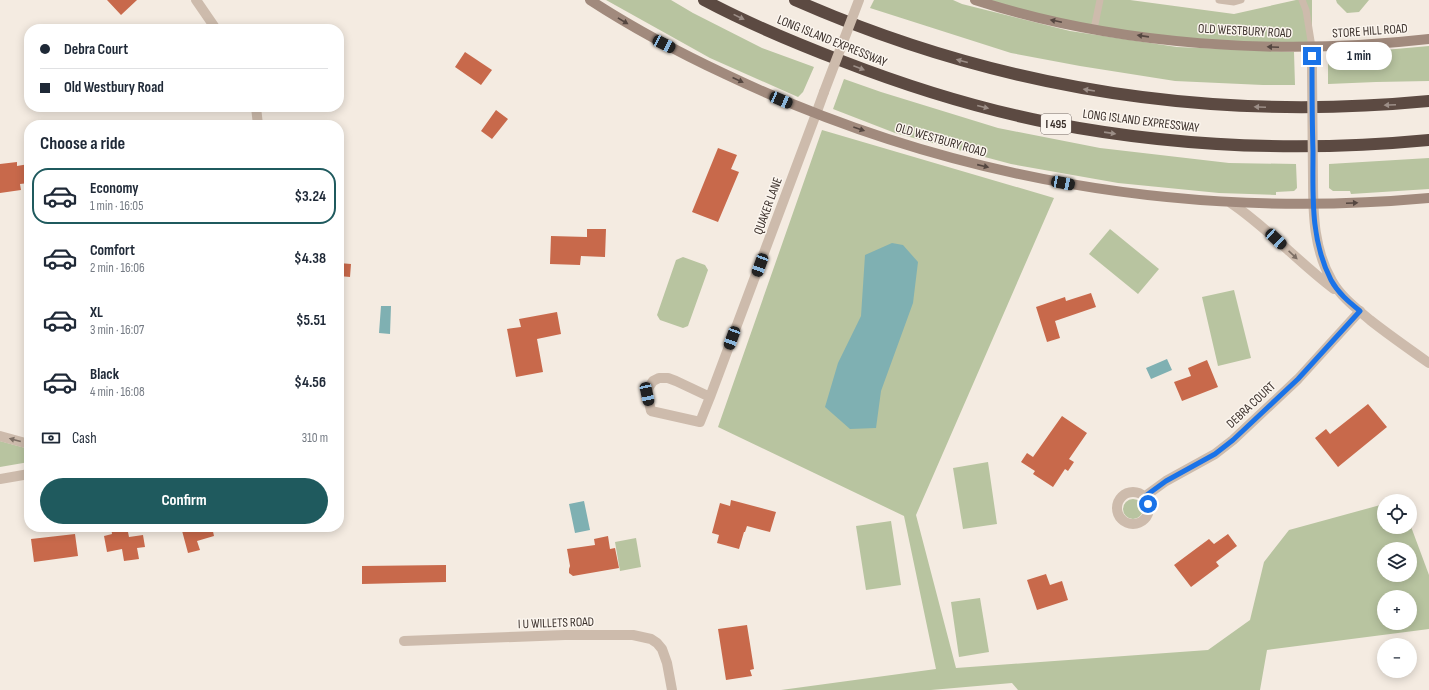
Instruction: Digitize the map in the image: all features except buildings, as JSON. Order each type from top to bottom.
[{"type":"highway","name":"LONG ISLAND EXPRESSWAY","points":[[704,0],[750,23],[876,74],[962,101],[1049,123],[1137,137],[1226,145],[1270,147],[1358,146],[1429,140]]},
{"type":"highway","name":"LONG ISLAND EXPRESSWAY","points":[[795,0],[835,18],[950,58],[1000,71],[1087,90],[1175,101],[1264,107],[1350,107],[1429,101]]},
{"type":"main road","name":"OLD WESTBURY ROAD","points":[[590,0],[642,32],[689,57],[768,94],[816,114],[956,160],[1010,172],[1113,191],[1231,203],[1313,205]]},
{"type":"main road","name":"OLD WESTBURY ROAD","points":[[975,0],[1037,17],[1094,29],[1194,42],[1254,46],[1312,47]]},
{"type":"main road","name":"STORE HILL ROAD","points":[[1312,47],[1382,44],[1429,39]]},
{"type":"main road","points":[[1313,205],[1429,198]]},
{"type":"street","points":[[196,0],[213,24]]},
{"type":"street","name":"QUAKER LANE","points":[[710,397],[668,378],[659,378],[653,381],[647,394],[651,411],[700,422],[710,397],[859,0]]},
{"type":"street","points":[[1312,47],[1313,205],[1315,225],[1319,248],[1332,281],[1340,293]]},
{"type":"street","points":[[1231,203],[1253,218],[1308,269],[1340,293],[1360,311],[1429,363]]},
{"type":"street","name":"DEBRA COURT","points":[[1144,497],[1166,481],[1215,454],[1233,440],[1298,379],[1360,311]]},
{"type":"street","points":[[0,436],[24,443]]},
{"type":"street","points":[[0,479],[24,475]]},
{"type":"street","name":"I U WILLETS ROAD","points":[[404,641],[619,634],[644,637],[657,643],[665,655],[672,690]]},
{"type":"lane","points":[[1094,29],[1100,0]]},
{"type":"lane","points":[[1219,0],[1234,2],[1241,0]]},
{"type":"lane","points":[[1302,0],[1306,10],[1312,47]]},
{"type":"green space","points":[[606,0],[671,0],[693,13],[762,48],[814,67],[803,92],[798,97],[710,58]]},
{"type":"green space","points":[[874,0],[953,0],[962,4],[1070,31],[1177,47],[1294,52],[1295,85],[1175,81],[1080,66],[1011,53],[870,8]]},
{"type":"green space","points":[[975,0],[1130,0],[1234,14],[1296,0],[1312,0],[1312,47],[1129,34]]},
{"type":"green space","points":[[1336,0],[1369,0],[1359,12],[1347,13]]},
{"type":"green space","points":[[1429,46],[1429,81],[1328,84],[1328,55]]},
{"type":"green space","points":[[844,79],[998,128],[1100,148],[1229,163],[1296,164],[1297,188],[1294,191],[1276,192],[1276,195],[1219,193],[1118,183],[1011,164],[895,133],[833,109]]},
{"type":"green space","points":[[822,130],[1054,198],[916,515],[956,668],[1208,650],[1250,620],[1264,562],[1289,530],[1377,506],[1377,534],[1414,534],[1417,542],[1377,542],[1377,582],[1417,582],[1417,543],[1429,575],[1429,629],[1267,650],[1260,690],[1018,690],[1012,683],[931,690],[781,690],[936,669],[904,516],[718,427]]},
{"type":"green space","points":[[1429,158],[1429,189],[1351,194],[1350,191],[1333,191],[1329,188],[1329,164]]},
{"type":"green space","points":[[1110,229],[1159,269],[1138,294],[1089,254]]},
{"type":"green space","points":[[683,257],[705,265],[708,270],[688,326],[683,328],[660,320],[657,315],[676,260]]},
{"type":"green space","points":[[1234,290],[1251,358],[1218,366],[1202,297]]},
{"type":"green space","points":[[0,441],[24,448],[24,463],[0,467]]},
{"type":"green space","points":[[988,462],[997,524],[963,529],[953,468]]},
{"type":"green space","points":[[1129,499],[1137,499],[1143,505],[1143,513],[1137,519],[1129,519],[1123,513],[1123,505]]},
{"type":"green space","points":[[891,521],[901,585],[866,590],[856,526]]},
{"type":"green space","points":[[636,538],[641,567],[620,571],[615,542]]},
{"type":"green space","points":[[980,598],[989,652],[959,657],[951,602]]},
{"type":"water","points":[[892,243],[903,245],[918,262],[913,303],[881,391],[876,428],[850,429],[825,407],[838,363],[861,316],[865,255]]},
{"type":"water","points":[[381,306],[391,306],[390,334],[379,333]]},
{"type":"water","points":[[1167,359],[1172,370],[1151,379],[1146,368]]},
{"type":"water","points":[[584,501],[590,530],[575,533],[569,504]]},
{"type":"route","points":[[1148,504],[1144,497],[1166,481],[1215,454],[1233,440],[1298,379],[1360,311],[1340,293],[1332,281],[1322,259],[1316,236],[1313,205],[1312,56]]}]
